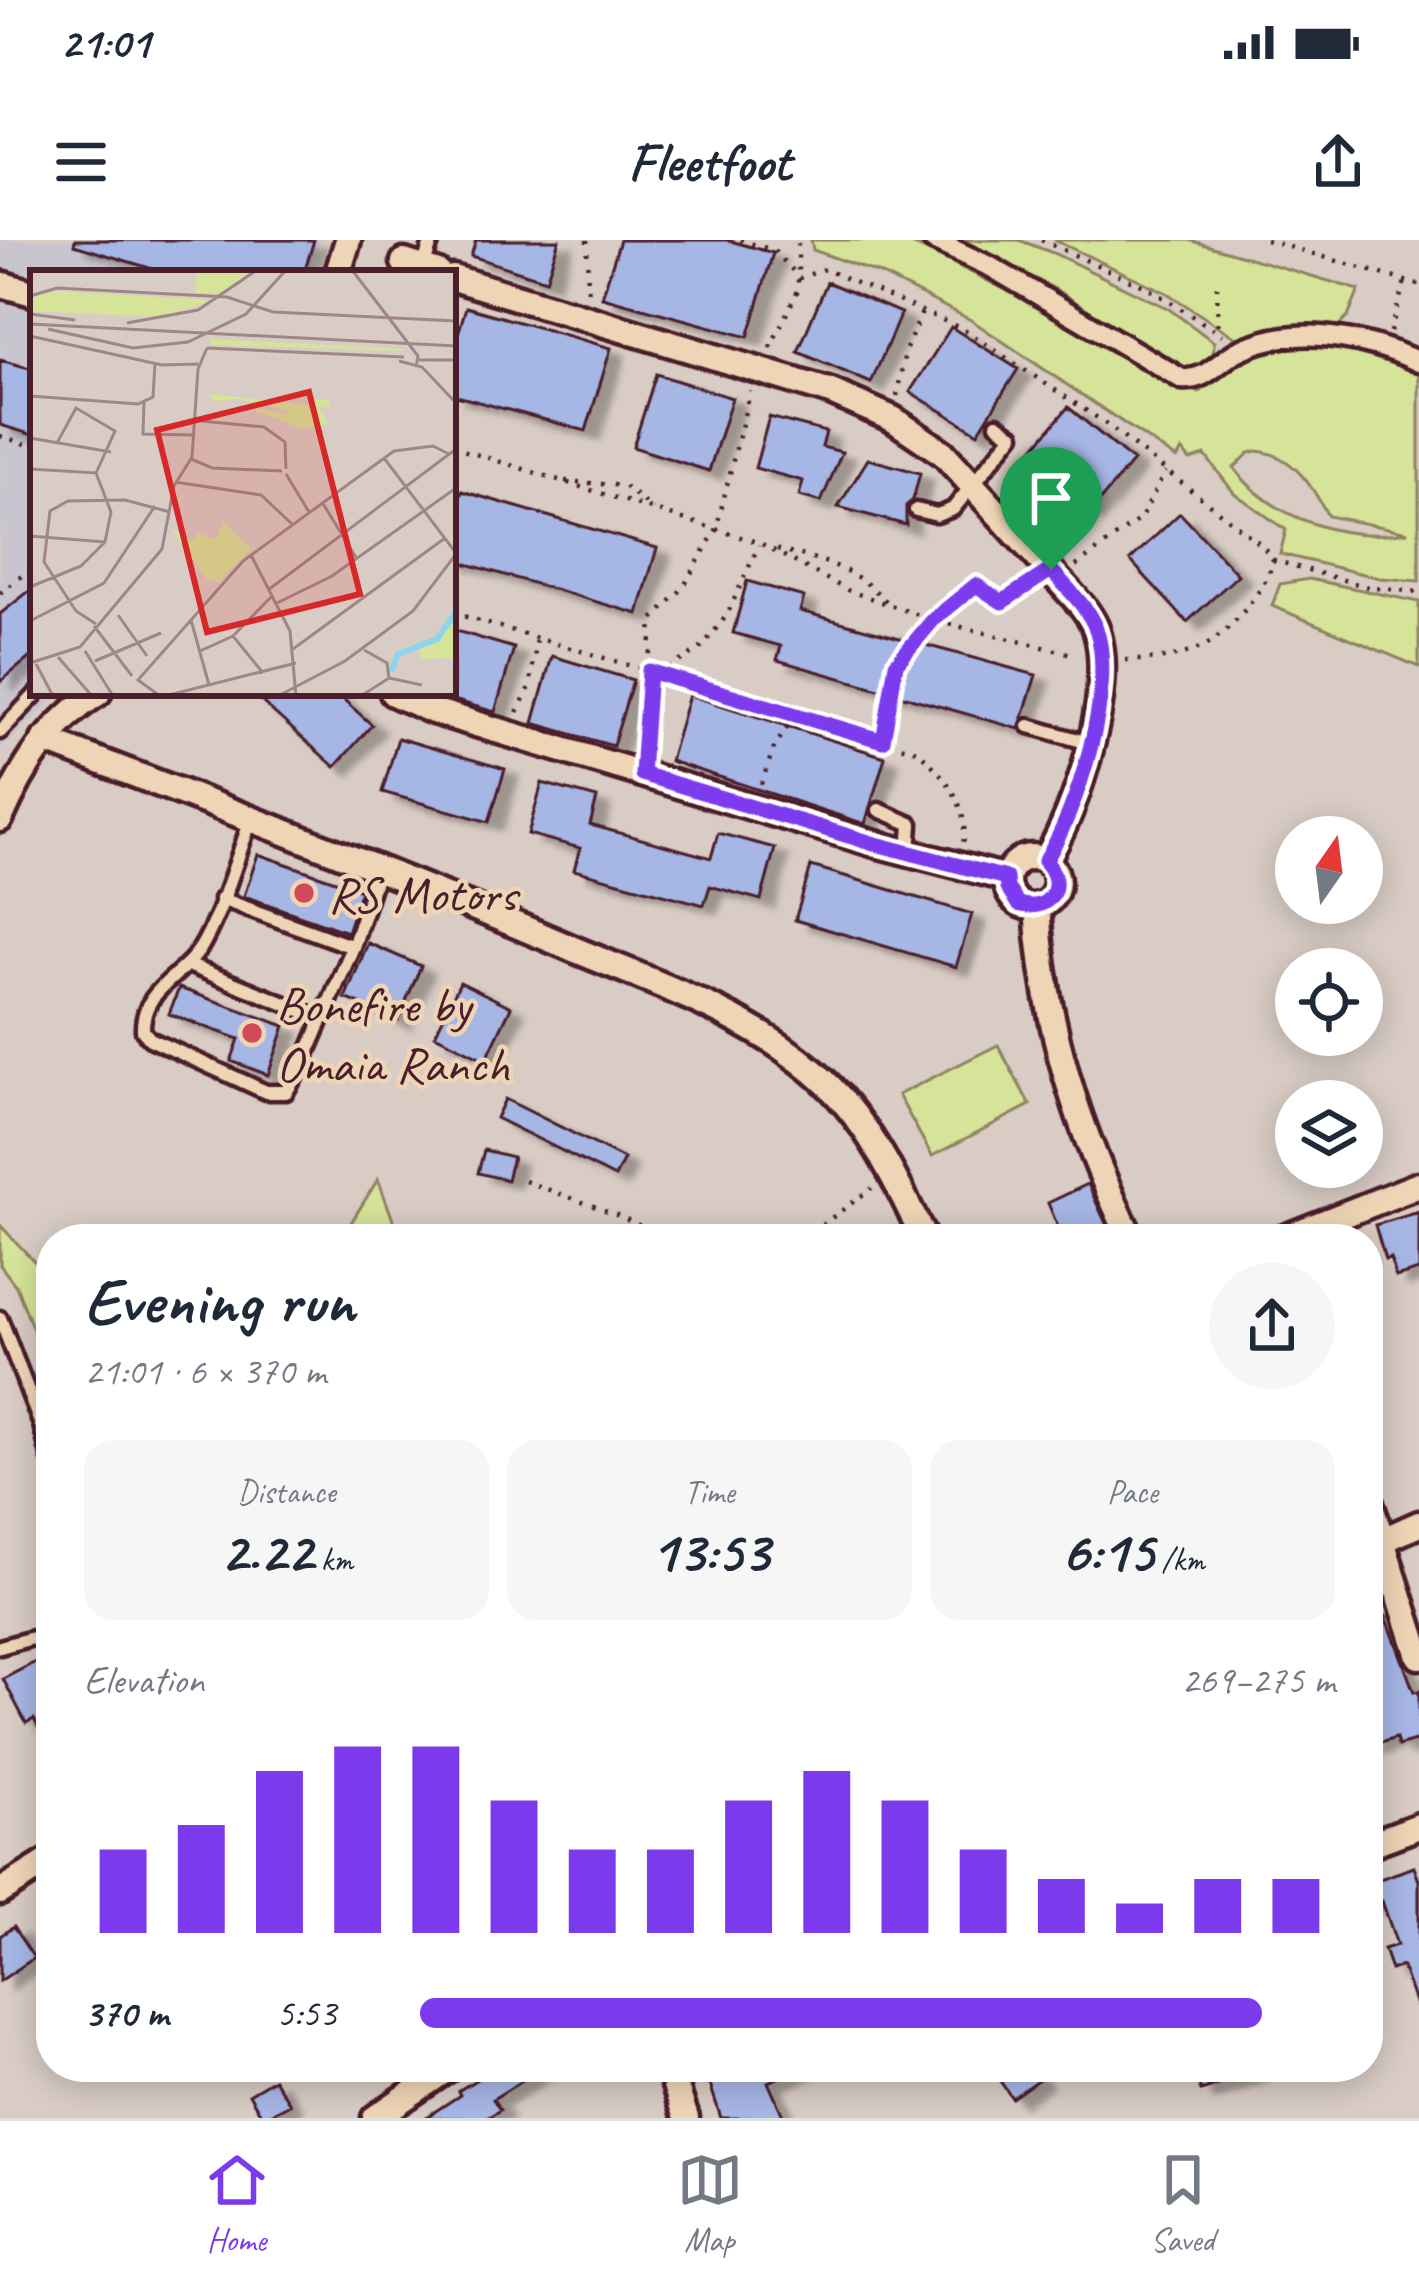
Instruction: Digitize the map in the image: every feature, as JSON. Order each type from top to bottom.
[{"type":"street","points":[[339,270],[348,240]]},
{"type":"street","points":[[933,240],[1006,275],[1182,379],[1205,376],[1239,350],[1310,335],[1386,349],[1419,362]]},
{"type":"street","points":[[456,279],[831,392],[893,419],[943,453],[1083,607],[1097,632],[1102,686],[1071,816],[1045,861]]},
{"type":"street","points":[[0,284],[30,292]]},
{"type":"street","points":[[0,820],[6,791],[44,740],[95,696]]},
{"type":"street","points":[[400,696],[433,711],[755,808],[1006,878]]},
{"type":"street","points":[[44,740],[380,868],[694,1000],[769,1038],[816,1074],[855,1115],[917,1224]]},
{"type":"street","points":[[1026,858],[1045,861],[1057,877],[1057,886],[1046,903],[1037,907],[1018,904],[1006,878],[1026,858]]},
{"type":"street","points":[[1037,907],[1044,987],[1081,1129],[1124,1224]]},
{"type":"street","points":[[1322,1224],[1419,1185]]},
{"type":"street","points":[[1383,1540],[1419,1524]]},
{"type":"street","points":[[1383,1564],[1419,1656]]},
{"type":"street","points":[[1383,1840],[1419,1826]]},
{"type":"street","points":[[0,1892],[36,1869]]},
{"type":"street","points":[[375,2118],[428,2082]]},
{"type":"street","points":[[674,2082],[686,2118]]},
{"type":"lane","points":[[422,268],[432,240]]},
{"type":"lane","points":[[997,424],[1028,445]]},
{"type":"lane","points":[[916,510],[946,514],[1013,435]]},
{"type":"lane","points":[[0,732],[34,696]]},
{"type":"lane","points":[[1029,727],[1089,743]]},
{"type":"lane","points":[[879,810],[911,824],[909,854]]},
{"type":"lane","points":[[252,819],[204,944],[160,986],[147,1006],[143,1031],[150,1039],[266,1092],[286,1092],[323,1019],[380,868]]},
{"type":"lane","points":[[221,899],[353,947]]},
{"type":"lane","points":[[188,964],[323,1019]]},
{"type":"lane","points":[[0,1318],[36,1411]]},
{"type":"lane","points":[[0,1647],[36,1637]]},
{"type":"path","points":[[586,240],[588,319]]},
{"type":"path","points":[[642,774],[652,620],[682,588],[716,530],[755,369],[778,337],[794,301],[801,271],[799,240]]},
{"type":"path","points":[[1041,240],[1148,288],[1239,350]]},
{"type":"path","points":[[1266,240],[1419,285]]},
{"type":"path","points":[[1386,349],[1405,281]]},
{"type":"path","points":[[1217,286],[1218,332]]},
{"type":"path","points":[[893,419],[905,351],[923,310]]},
{"type":"path","points":[[0,436],[30,445]]},
{"type":"path","points":[[883,741],[896,664],[933,620],[976,585],[1002,602],[1051,570],[1078,566],[1141,518],[1166,471]]},
{"type":"path","points":[[559,481],[624,486],[657,511]]},
{"type":"path","points":[[658,674],[700,648],[727,615],[760,543]]},
{"type":"path","points":[[771,548],[840,565],[890,605]]},
{"type":"path","points":[[1273,560],[1368,587],[1419,592]]},
{"type":"path","points":[[0,593],[30,569]]},
{"type":"path","points":[[456,615],[917,751],[942,773],[963,810],[965,833],[959,867]]},
{"type":"path","points":[[506,733],[530,687],[537,638]]},
{"type":"path","points":[[755,808],[765,766],[795,715]]},
{"type":"path","points":[[824,1224],[892,1174]]},
{"type":"path","points":[[525,1181],[637,1224]]},
{"type":"shaded area","points":[[0,240],[320,240],[311,270],[30,270],[30,696],[57,696],[0,750]]},
{"type":"green space","points":[[811,240],[902,240],[1042,308],[1187,390],[1200,392],[1223,369],[1275,346],[1332,346],[1419,369],[1419,581],[1380,578],[1280,554],[1286,530],[1234,493],[1205,455],[1190,460],[1182,450],[1177,459],[971,320],[880,274],[813,250]],"holes":[[[1249,453],[1270,453],[1300,474],[1328,516],[1408,532],[1360,534],[1290,514],[1250,486],[1234,468]]]},
{"type":"green space","points":[[960,240],[1019,240],[1053,253],[1169,309],[1214,342],[1213,357],[1203,366],[1182,369],[1055,289]]},
{"type":"green space","points":[[1054,240],[1189,240],[1359,290],[1348,317],[1334,330],[1295,326],[1236,338],[1167,293]]},
{"type":"green space","points":[[1309,579],[1419,602],[1419,667],[1272,606],[1280,584]]},
{"type":"green space","points":[[998,1045],[1030,1105],[932,1156],[898,1095]]},
{"type":"green space","points":[[378,1179],[394,1224],[350,1224]]},
{"type":"green space","points":[[0,1225],[36,1263],[36,1337],[16,1286],[0,1265]]},
{"type":"building","points":[[75,240],[314,240],[305,270],[156,270],[74,245]]},
{"type":"building","points":[[476,240],[559,240],[546,280],[471,256]]},
{"type":"building","points":[[620,240],[727,240],[773,253],[748,337],[602,297]]},
{"type":"building","points":[[827,282],[901,313],[871,383],[798,352]]},
{"type":"building","points":[[466,307],[611,348],[586,431],[456,396],[456,341]]},
{"type":"building","points":[[951,327],[1018,369],[978,433],[910,392]]},
{"type":"building","points":[[0,360],[30,368],[30,434],[0,425]]},
{"type":"building","points":[[656,374],[732,398],[709,471],[633,447]]},
{"type":"building","points":[[1068,407],[1133,461],[1089,514],[1024,460]]},
{"type":"building","points":[[769,417],[826,432],[822,447],[842,452],[821,502],[799,496],[803,481],[755,468]]},
{"type":"building","points":[[868,459],[920,473],[913,500],[906,506],[906,525],[838,507]]},
{"type":"building","points":[[462,491],[657,548],[638,614],[456,561],[456,512]]},
{"type":"building","points":[[1180,513],[1238,575],[1187,622],[1130,560]]},
{"type":"building","points":[[747,581],[804,597],[800,611],[1036,675],[1019,729],[777,660],[781,646],[733,633]]},
{"type":"building","points":[[30,590],[30,657],[0,682],[0,614]]},
{"type":"building","points":[[456,631],[514,648],[495,712],[453,700]]},
{"type":"building","points":[[552,656],[633,680],[613,746],[533,723]]},
{"type":"building","points":[[689,695],[885,757],[865,824],[670,761]]},
{"type":"building","points":[[255,696],[339,696],[372,725],[335,767]]},
{"type":"building","points":[[398,738],[505,769],[489,822],[382,792]]},
{"type":"building","points":[[542,783],[597,798],[590,825],[711,858],[718,833],[775,848],[761,900],[710,886],[704,905],[574,870],[580,848],[528,834]]},
{"type":"building","points":[[258,854],[361,890],[347,932],[244,896]]},
{"type":"building","points":[[811,866],[972,914],[956,967],[795,920]]},
{"type":"building","points":[[368,943],[421,966],[398,1020],[345,998]]},
{"type":"building","points":[[460,982],[511,1007],[486,1060],[435,1035]]},
{"type":"building","name":"Bonefire by Omaia Ranch","points":[[179,988],[285,1026],[268,1075],[231,1061],[239,1039],[169,1014]]},
{"type":"building","points":[[505,1099],[624,1159],[615,1177],[496,1118]]},
{"type":"building","points":[[484,1150],[513,1157],[507,1180],[478,1173]]},
{"type":"building","points":[[1088,1184],[1106,1224],[1057,1224],[1048,1203]]},
{"type":"building","points":[[1419,1212],[1419,1270],[1396,1277],[1390,1258],[1385,1260],[1383,1224],[1378,1224]]},
{"type":"building","points":[[1383,1617],[1414,1692],[1419,1691],[1419,1740],[1398,1746],[1396,1738],[1383,1742]]},
{"type":"building","points":[[36,1662],[36,1723],[34,1719],[26,1723],[3,1679]]},
{"type":"building","points":[[1414,1867],[1419,1881],[1419,2005],[1402,1966],[1391,1970],[1384,1949],[1397,1945],[1383,1904],[1383,1878]]},
{"type":"building","points":[[13,1927],[34,1958],[0,1981],[0,1936]]},
{"type":"building","points":[[276,2082],[290,2104],[263,2118],[249,2094]]},
{"type":"building","points":[[472,2082],[520,2082],[493,2099],[500,2110],[487,2118],[425,2118],[460,2095],[458,2091]]},
{"type":"building","points":[[709,2082],[768,2082],[784,2118],[721,2118]]},
{"type":"building","points":[[1001,2082],[1035,2082],[1012,2098]]},
{"type":"building","points":[[1198,2082],[1227,2082],[1201,2091]]},
{"type":"place","name":"RS Motors","points":[[304,893]]},
{"type":"place","name":"Bonefire by Omaia Ranch","points":[[252,1033]]},
{"type":"route","points":[[1051,570],[1083,607],[1097,632],[1102,686],[1071,816],[1045,861],[1057,877],[1053,896],[1046,903],[1037,907],[1018,904],[1006,878],[642,774],[649,671],[883,741],[896,664],[933,620],[976,585],[1002,602],[1051,570]]}]
